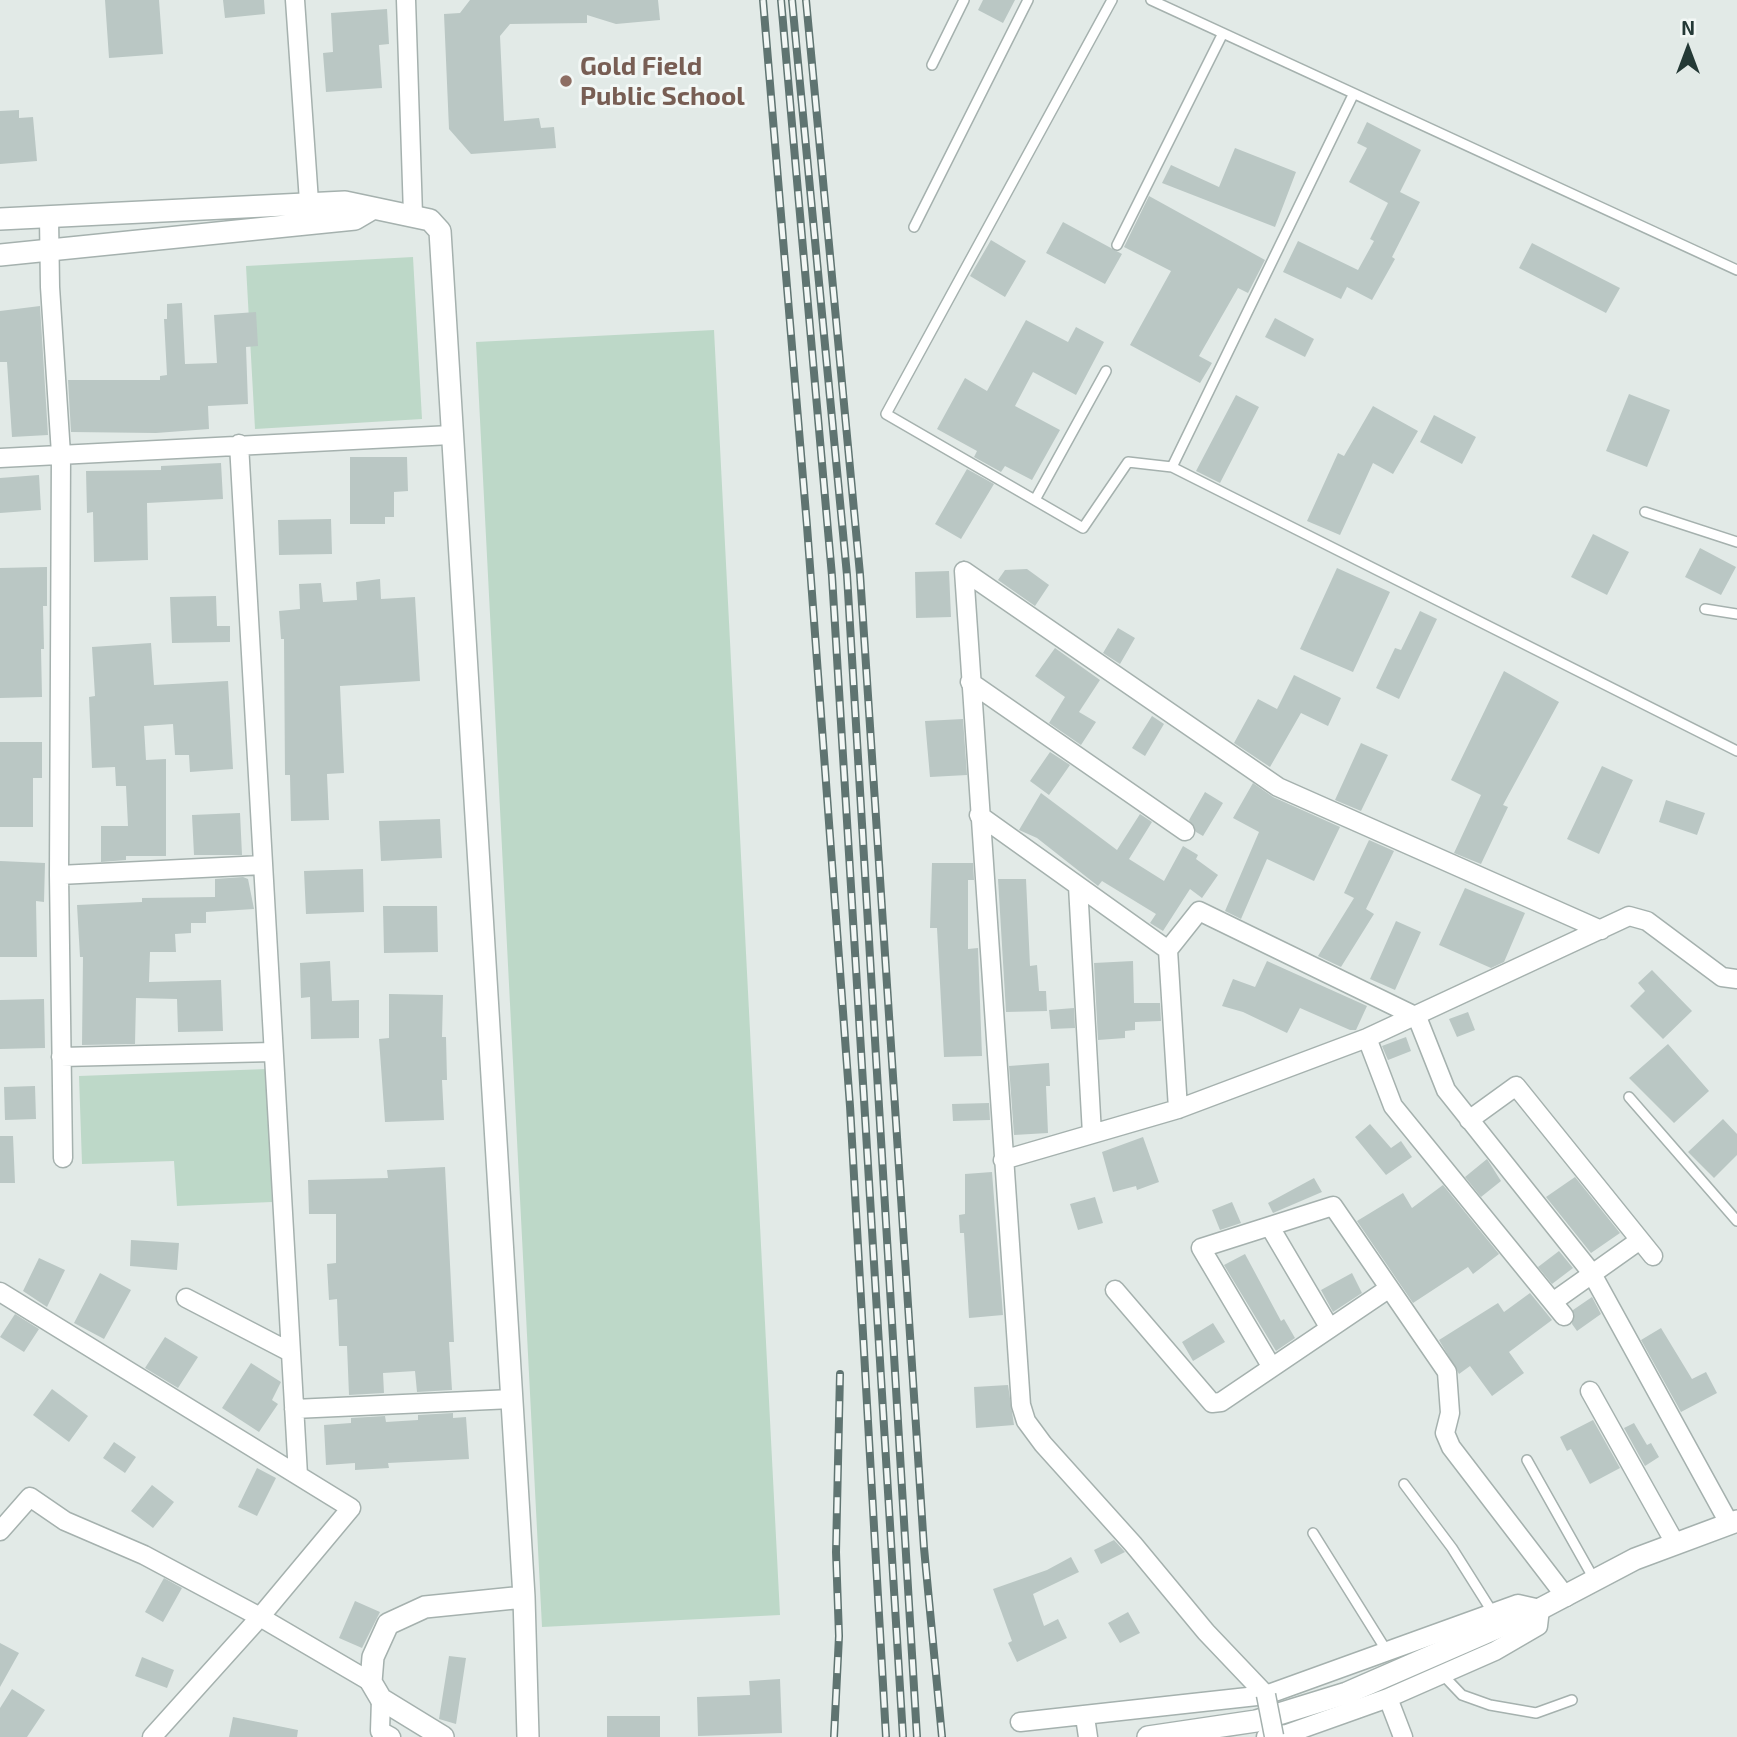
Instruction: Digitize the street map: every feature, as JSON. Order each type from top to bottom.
[{"type":"street","points":[[295,0],[311,213]]},
{"type":"street","points":[[406,0],[413,215]]},
{"type":"street","points":[[0,219],[311,213],[355,219],[372,209],[430,220],[440,231],[524,1597],[528,1737]]},
{"type":"street","points":[[0,255],[50,252],[311,213]]},
{"type":"street","points":[[49,217],[61,454],[59,875],[63,1158]]},
{"type":"street","points":[[0,458],[451,435]]},
{"type":"street","points":[[239,444],[298,1475]]},
{"type":"street","points":[[1540,1609],[1538,1626],[1495,1651],[1297,1734],[1270,1737],[1266,1695],[1206,1632],[1026,1421],[1021,1405],[1003,1160],[964,571],[1278,787],[1601,930]]},
{"type":"street","points":[[970,682],[1185,831]]},
{"type":"street","points":[[979,815],[1167,950]]},
{"type":"street","points":[[59,875],[263,865]]},
{"type":"street","points":[[1078,886],[1091,1134]]},
{"type":"street","points":[[1148,1737],[1256,1721],[1347,1693],[1566,1597],[1635,1559],[1733,1522],[1591,1272],[1446,1090],[1417,1017],[1199,911],[1167,950],[1178,1109]]},
{"type":"street","points":[[1003,1160],[1178,1109],[1367,1038],[1417,1017],[1629,915],[1647,920],[1722,977],[1737,979]]},
{"type":"street","points":[[1367,1038],[1393,1106],[1559,1309],[1591,1272],[1640,1240]]},
{"type":"street","points":[[61,1057],[273,1052]]},
{"type":"street","points":[[1469,1120],[1516,1086],[1653,1256]]},
{"type":"street","points":[[1272,1366],[1201,1248],[1333,1206],[1447,1372],[1450,1413],[1445,1433],[1451,1447],[1566,1597]]},
{"type":"street","points":[[1270,1227],[1329,1327]]},
{"type":"street","points":[[1115,1290],[1212,1403],[1221,1402],[1388,1289]]},
{"type":"street","points":[[0,1292],[351,1508],[260,1617],[152,1737]]},
{"type":"street","points":[[186,1298],[290,1352]]},
{"type":"street","points":[[1590,1391],[1675,1543]]},
{"type":"street","points":[[294,1409],[512,1399]]},
{"type":"street","points":[[0,1531],[30,1497],[65,1521],[144,1555],[260,1617],[376,1690],[443,1737]]},
{"type":"street","points":[[391,1737],[380,1731],[373,1657],[388,1624],[406,1613],[425,1607],[524,1597]]},
{"type":"street","points":[[1020,1722],[1085,1717],[1266,1695],[1518,1604],[1540,1609]]},
{"type":"street","points":[[1388,1698],[1403,1737]]},
{"type":"street","points":[[1085,1717],[1087,1737]]},
{"type":"lane","points":[[932,65],[964,0]]},
{"type":"lane","points":[[914,226],[1028,0]]},
{"type":"lane","points":[[1112,0],[886,414],[1036,498],[1083,528],[1128,462],[1172,467],[1737,751]]},
{"type":"lane","points":[[1151,0],[1737,270]]},
{"type":"lane","points":[[1117,245],[1222,35]]},
{"type":"lane","points":[[1172,467],[1353,95]]},
{"type":"lane","points":[[1036,498],[1106,371]]},
{"type":"lane","points":[[1645,512],[1737,542]]},
{"type":"lane","points":[[1705,609],[1737,614]]},
{"type":"lane","points":[[1629,1097],[1737,1221]]},
{"type":"lane","points":[[1527,1460],[1595,1581]]},
{"type":"lane","points":[[1404,1484],[1452,1548],[1493,1613]]},
{"type":"lane","points":[[1313,1533],[1388,1653]]},
{"type":"lane","points":[[1442,1674],[1462,1695],[1490,1705],[1536,1713],[1572,1700]]},
{"type":"green space","points":[[413,257],[422,419],[255,429],[246,266]]},
{"type":"green space","points":[[714,330],[780,1615],[542,1627],[476,342]]},
{"type":"green space","points":[[267,1069],[272,1202],[177,1206],[174,1161],[82,1164],[79,1076]]},
{"type":"building","points":[[105,0],[159,0],[163,54],[109,58]]},
{"type":"building","points":[[223,0],[264,0],[265,14],[225,18]]},
{"type":"building","points":[[470,0],[658,0],[660,20],[616,24],[587,15],[587,23],[510,24],[500,36],[504,121],[539,118],[541,128],[554,127],[556,148],[471,154],[449,129],[444,14],[460,13]]},
{"type":"building","points":[[983,0],[1015,0],[1003,23],[978,10]]},
{"type":"building","points":[[387,9],[389,44],[379,45],[382,88],[326,92],[323,53],[333,52],[331,13]]},
{"type":"building","points":[[19,110],[19,118],[33,117],[37,161],[0,164],[0,111]]},
{"type":"building","points":[[1367,122],[1421,150],[1400,192],[1420,202],[1392,257],[1395,259],[1372,300],[1347,287],[1341,299],[1283,272],[1298,241],[1358,270],[1374,241],[1370,239],[1388,203],[1349,182],[1367,148],[1357,143]]},
{"type":"building","points":[[1235,148],[1296,172],[1275,227],[1162,183],[1171,165],[1219,187]]},
{"type":"building","points":[[1149,196],[1265,260],[1248,293],[1238,288],[1199,356],[1212,363],[1200,383],[1130,345],[1171,271],[1124,247]]},
{"type":"building","points":[[1063,222],[1122,254],[1105,284],[1046,253]]},
{"type":"building","points":[[991,240],[1026,261],[1005,297],[970,276]]},
{"type":"building","points":[[1532,243],[1620,288],[1606,313],[1519,268]]},
{"type":"building","points":[[182,303],[185,364],[217,363],[214,315],[256,312],[258,346],[246,347],[248,404],[208,406],[209,429],[156,433],[71,432],[68,380],[160,380],[160,376],[167,375],[164,319],[167,319],[167,304]]},
{"type":"building","points":[[40,306],[48,435],[12,437],[7,362],[0,362],[0,311]]},
{"type":"building","points":[[1275,318],[1314,339],[1305,357],[1265,337]]},
{"type":"building","points":[[1026,320],[1068,342],[1076,327],[1104,342],[1076,395],[1033,372],[1015,406],[1060,430],[1032,480],[1005,466],[1001,472],[974,457],[977,451],[937,429],[965,378],[987,391]]},
{"type":"building","points":[[1629,394],[1670,410],[1647,467],[1606,451]]},
{"type":"building","points":[[1236,395],[1259,407],[1220,483],[1196,471]]},
{"type":"building","points":[[1373,406],[1418,431],[1393,474],[1373,463],[1340,535],[1307,521],[1338,453],[1344,456]]},
{"type":"building","points":[[1434,415],[1476,437],[1462,464],[1420,442]]},
{"type":"building","points":[[350,457],[407,457],[408,491],[394,492],[394,517],[385,517],[385,524],[350,524]]},
{"type":"building","points":[[221,463],[223,499],[147,503],[148,560],[94,562],[93,512],[87,513],[86,471],[161,470],[161,466]]},
{"type":"building","points":[[967,469],[994,484],[961,539],[935,524]]},
{"type":"building","points":[[39,475],[41,510],[0,513],[0,478]]},
{"type":"building","points":[[331,519],[332,554],[279,555],[278,520]]},
{"type":"building","points":[[1593,534],[1629,552],[1607,595],[1571,577]]},
{"type":"building","points":[[1700,548],[1736,567],[1721,595],[1685,577]]},
{"type":"building","points":[[47,567],[47,606],[43,606],[44,649],[41,649],[42,697],[0,698],[0,568]]},
{"type":"building","points":[[1337,568],[1390,592],[1353,672],[1300,649]]},
{"type":"building","points":[[1027,569],[1049,585],[1035,606],[998,580],[1005,570]]},
{"type":"building","points":[[949,571],[951,617],[916,618],[915,572]]},
{"type":"building","points":[[380,579],[381,599],[415,597],[420,681],[340,686],[344,773],[327,774],[329,820],[291,821],[290,775],[285,775],[284,639],[281,639],[279,611],[300,609],[299,584],[321,583],[323,602],[357,600],[356,582]]},
{"type":"building","points":[[216,596],[217,626],[230,626],[230,642],[172,643],[170,597]]},
{"type":"building","points":[[1420,611],[1437,619],[1399,699],[1376,688],[1395,648],[1401,650]]},
{"type":"building","points":[[1118,628],[1135,638],[1120,664],[1103,653]]},
{"type":"building","points":[[151,643],[154,685],[228,681],[233,769],[190,772],[189,755],[175,755],[173,724],[144,726],[146,760],[166,759],[166,856],[126,856],[126,860],[101,862],[101,826],[128,826],[126,786],[116,786],[115,767],[92,768],[89,697],[95,696],[92,647]]},
{"type":"building","points":[[1055,648],[1100,680],[1079,712],[1096,722],[1081,745],[1049,723],[1065,697],[1035,676]]},
{"type":"building","points":[[1504,671],[1559,702],[1503,805],[1508,807],[1481,864],[1454,853],[1481,795],[1451,780]]},
{"type":"building","points":[[1294,675],[1341,698],[1328,726],[1301,713],[1270,767],[1234,743],[1258,699],[1277,709]]},
{"type":"building","points":[[1152,716],[1164,724],[1145,756],[1132,748]]},
{"type":"building","points":[[963,719],[967,775],[930,777],[925,721]]},
{"type":"building","points":[[0,742],[42,742],[42,778],[33,778],[33,827],[0,827]]},
{"type":"building","points":[[1361,743],[1388,755],[1361,811],[1335,800]]},
{"type":"building","points":[[1050,752],[1070,765],[1049,795],[1030,781]]},
{"type":"building","points":[[1602,766],[1633,780],[1599,854],[1567,839]]},
{"type":"building","points":[[1253,783],[1273,797],[1340,827],[1314,881],[1267,859],[1241,919],[1225,911],[1259,832],[1233,818]]},
{"type":"building","points":[[1205,792],[1223,803],[1203,836],[1196,832],[1189,820]]},
{"type":"building","points":[[1041,793],[1117,850],[1140,814],[1152,822],[1129,859],[1164,881],[1183,846],[1198,855],[1196,859],[1218,875],[1202,898],[1190,889],[1163,931],[1150,923],[1156,914],[1102,881],[1098,886],[1037,838],[1019,830]]},
{"type":"building","points":[[1666,800],[1705,813],[1697,835],[1659,822]]},
{"type":"building","points":[[240,813],[242,855],[194,855],[192,815]]},
{"type":"building","points":[[440,819],[442,858],[381,861],[379,821]]},
{"type":"building","points":[[1369,840],[1394,851],[1366,909],[1374,914],[1341,967],[1318,956],[1354,898],[1344,893]]},
{"type":"building","points":[[0,861],[45,863],[44,902],[36,901],[37,957],[0,957]]},
{"type":"building","points":[[932,863],[973,863],[974,880],[968,880],[968,949],[978,948],[982,1056],[944,1057],[937,928],[930,928]]},
{"type":"building","points":[[363,869],[364,912],[306,914],[304,871]]},
{"type":"building","points":[[215,879],[248,879],[254,909],[206,912],[206,923],[191,923],[191,933],[175,934],[176,952],[150,952],[149,982],[221,980],[223,1031],[178,1032],[177,999],[136,998],[135,1044],[82,1045],[83,957],[80,957],[77,905],[142,902],[142,898],[215,897]]},
{"type":"building","points":[[998,879],[1026,879],[1030,966],[1037,965],[1039,991],[1046,991],[1047,1011],[1006,1012]]},
{"type":"building","points":[[1465,888],[1525,913],[1504,962],[1491,968],[1439,945]]},
{"type":"building","points":[[383,906],[437,906],[438,952],[384,953]]},
{"type":"building","points":[[1396,921],[1421,932],[1395,990],[1370,979]]},
{"type":"building","points":[[330,961],[332,1001],[359,1000],[359,1038],[311,1039],[310,997],[301,998],[300,963]]},
{"type":"building","points":[[1133,961],[1134,1003],[1160,1003],[1161,1021],[1135,1022],[1135,1030],[1125,1031],[1125,1038],[1098,1040],[1094,963]]},
{"type":"building","points":[[1267,961],[1367,1006],[1356,1030],[1350,1030],[1300,1008],[1287,1033],[1243,1012],[1222,1006],[1233,979],[1255,987]]},
{"type":"building","points":[[1652,970],[1692,1011],[1663,1039],[1630,1006],[1645,991],[1638,983]]},
{"type":"building","points":[[389,994],[443,995],[442,1037],[446,1037],[447,1080],[442,1080],[444,1120],[385,1122],[379,1039],[389,1038]]},
{"type":"building","points":[[44,999],[45,1048],[0,1049],[0,1000]]},
{"type":"building","points":[[1074,1008],[1075,1028],[1051,1029],[1049,1010]]},
{"type":"building","points":[[1468,1012],[1475,1030],[1457,1037],[1449,1019]]},
{"type":"building","points":[[1406,1037],[1411,1051],[1388,1060],[1382,1046]]},
{"type":"building","points":[[1668,1044],[1709,1091],[1674,1123],[1629,1078]]},
{"type":"building","points":[[1049,1063],[1050,1086],[1046,1086],[1048,1133],[1014,1135],[1009,1066]]},
{"type":"building","points":[[35,1086],[36,1119],[5,1120],[4,1087]]},
{"type":"building","points":[[989,1103],[990,1120],[953,1121],[952,1104]]},
{"type":"building","points":[[1723,1119],[1737,1134],[1737,1155],[1714,1178],[1688,1152]]},
{"type":"building","points":[[1370,1124],[1391,1148],[1401,1141],[1412,1157],[1386,1175],[1355,1137]]},
{"type":"building","points":[[0,1136],[13,1136],[15,1183],[0,1183]]},
{"type":"building","points":[[1143,1137],[1159,1182],[1137,1190],[1136,1186],[1113,1192],[1102,1152]]},
{"type":"building","points":[[1487,1159],[1501,1181],[1481,1197],[1465,1177]]},
{"type":"building","points":[[445,1167],[454,1342],[449,1342],[452,1390],[417,1392],[415,1371],[383,1373],[384,1393],[349,1395],[347,1346],[339,1346],[337,1299],[329,1300],[327,1264],[336,1263],[336,1214],[309,1214],[308,1180],[388,1178],[387,1170]]},
{"type":"building","points":[[992,1172],[1003,1315],[969,1318],[964,1233],[960,1233],[959,1215],[965,1214],[965,1174]]},
{"type":"building","points":[[1575,1177],[1620,1233],[1591,1253],[1546,1197]]},
{"type":"building","points":[[1314,1178],[1322,1192],[1273,1213],[1268,1203]]},
{"type":"building","points":[[1443,1185],[1499,1254],[1473,1274],[1468,1267],[1413,1303],[1357,1221],[1403,1193],[1412,1208]]},
{"type":"building","points":[[1095,1197],[1103,1223],[1078,1230],[1070,1204]]},
{"type":"building","points":[[1232,1202],[1241,1223],[1220,1230],[1212,1210]]},
{"type":"building","points":[[131,1240],[179,1243],[177,1270],[130,1266]]},
{"type":"building","points":[[1559,1251],[1573,1268],[1552,1284],[1538,1267]]},
{"type":"building","points":[[1245,1254],[1281,1321],[1284,1319],[1295,1338],[1276,1351],[1224,1265]]},
{"type":"building","points":[[39,1258],[65,1270],[47,1307],[23,1291]]},
{"type":"building","points":[[100,1273],[131,1290],[104,1339],[74,1323]]},
{"type":"building","points":[[1352,1273],[1362,1293],[1333,1312],[1321,1290]]},
{"type":"building","points":[[1530,1293],[1552,1320],[1509,1352],[1524,1373],[1492,1396],[1470,1366],[1459,1374],[1439,1340],[1498,1303],[1504,1312]]},
{"type":"building","points":[[1592,1297],[1601,1314],[1577,1331],[1572,1324],[1573,1310]]},
{"type":"building","points":[[15,1314],[39,1329],[24,1352],[0,1337]]},
{"type":"building","points":[[1213,1323],[1225,1342],[1193,1361],[1182,1342]]},
{"type":"building","points":[[1661,1328],[1692,1379],[1706,1372],[1717,1393],[1681,1412],[1641,1340]]},
{"type":"building","points":[[165,1337],[198,1357],[178,1388],[145,1368]]},
{"type":"building","points":[[251,1363],[281,1382],[272,1400],[278,1404],[259,1432],[222,1408]]},
{"type":"building","points":[[1008,1385],[1014,1425],[976,1428],[974,1387]]},
{"type":"building","points":[[52,1389],[88,1416],[69,1442],[33,1415]]},
{"type":"building","points":[[453,1413],[453,1418],[466,1417],[469,1459],[388,1463],[389,1468],[355,1470],[355,1463],[326,1465],[324,1425],[351,1423],[351,1418],[385,1416],[386,1422],[418,1420],[418,1415]]},
{"type":"building","points":[[1593,1420],[1620,1468],[1590,1484],[1571,1449],[1567,1451],[1560,1437]]},
{"type":"building","points":[[1634,1423],[1647,1445],[1651,1443],[1659,1457],[1645,1466],[1624,1428]]},
{"type":"building","points":[[114,1442],[136,1457],[125,1473],[103,1458]]},
{"type":"building","points":[[257,1468],[276,1478],[257,1516],[238,1507]]},
{"type":"building","points":[[152,1485],[174,1502],[153,1528],[131,1511]]},
{"type":"building","points":[[1114,1540],[1125,1552],[1101,1564],[1094,1550]]},
{"type":"building","points":[[1071,1557],[1079,1572],[1033,1594],[1044,1626],[1058,1619],[1067,1638],[1017,1662],[1008,1643],[1012,1641],[993,1589],[1047,1570]]},
{"type":"building","points":[[164,1578],[182,1588],[163,1622],[145,1612]]},
{"type":"building","points":[[355,1601],[380,1612],[362,1648],[339,1638]]},
{"type":"building","points":[[1128,1612],[1140,1633],[1120,1643],[1108,1623]]},
{"type":"building","points":[[0,1643],[19,1653],[0,1687]]},
{"type":"building","points":[[449,1656],[466,1658],[456,1724],[439,1719]]},
{"type":"building","points":[[142,1657],[174,1670],[167,1688],[135,1676]]},
{"type":"building","points":[[780,1679],[782,1733],[698,1736],[697,1697],[750,1695],[749,1681]]},
{"type":"building","points":[[12,1689],[45,1710],[27,1737],[0,1737],[0,1708]]},
{"type":"building","points":[[607,1716],[660,1716],[660,1737],[607,1737]]},
{"type":"building","points":[[233,1717],[298,1730],[297,1737],[229,1737]]},
{"type":"railway","points":[[763,0],[807,526],[850,1106],[886,1737]]},
{"type":"railway","points":[[781,0],[832,576],[903,1737]]},
{"type":"railway","points":[[792,0],[847,575],[917,1737]]},
{"type":"railway","points":[[806,0],[860,574],[924,1548],[942,1737]]},
{"type":"railway","points":[[834,1737],[839,1636],[836,1552],[840,1374]]},
{"type":"place","name":"Gold Field Public School","points":[[566,81]]}]
